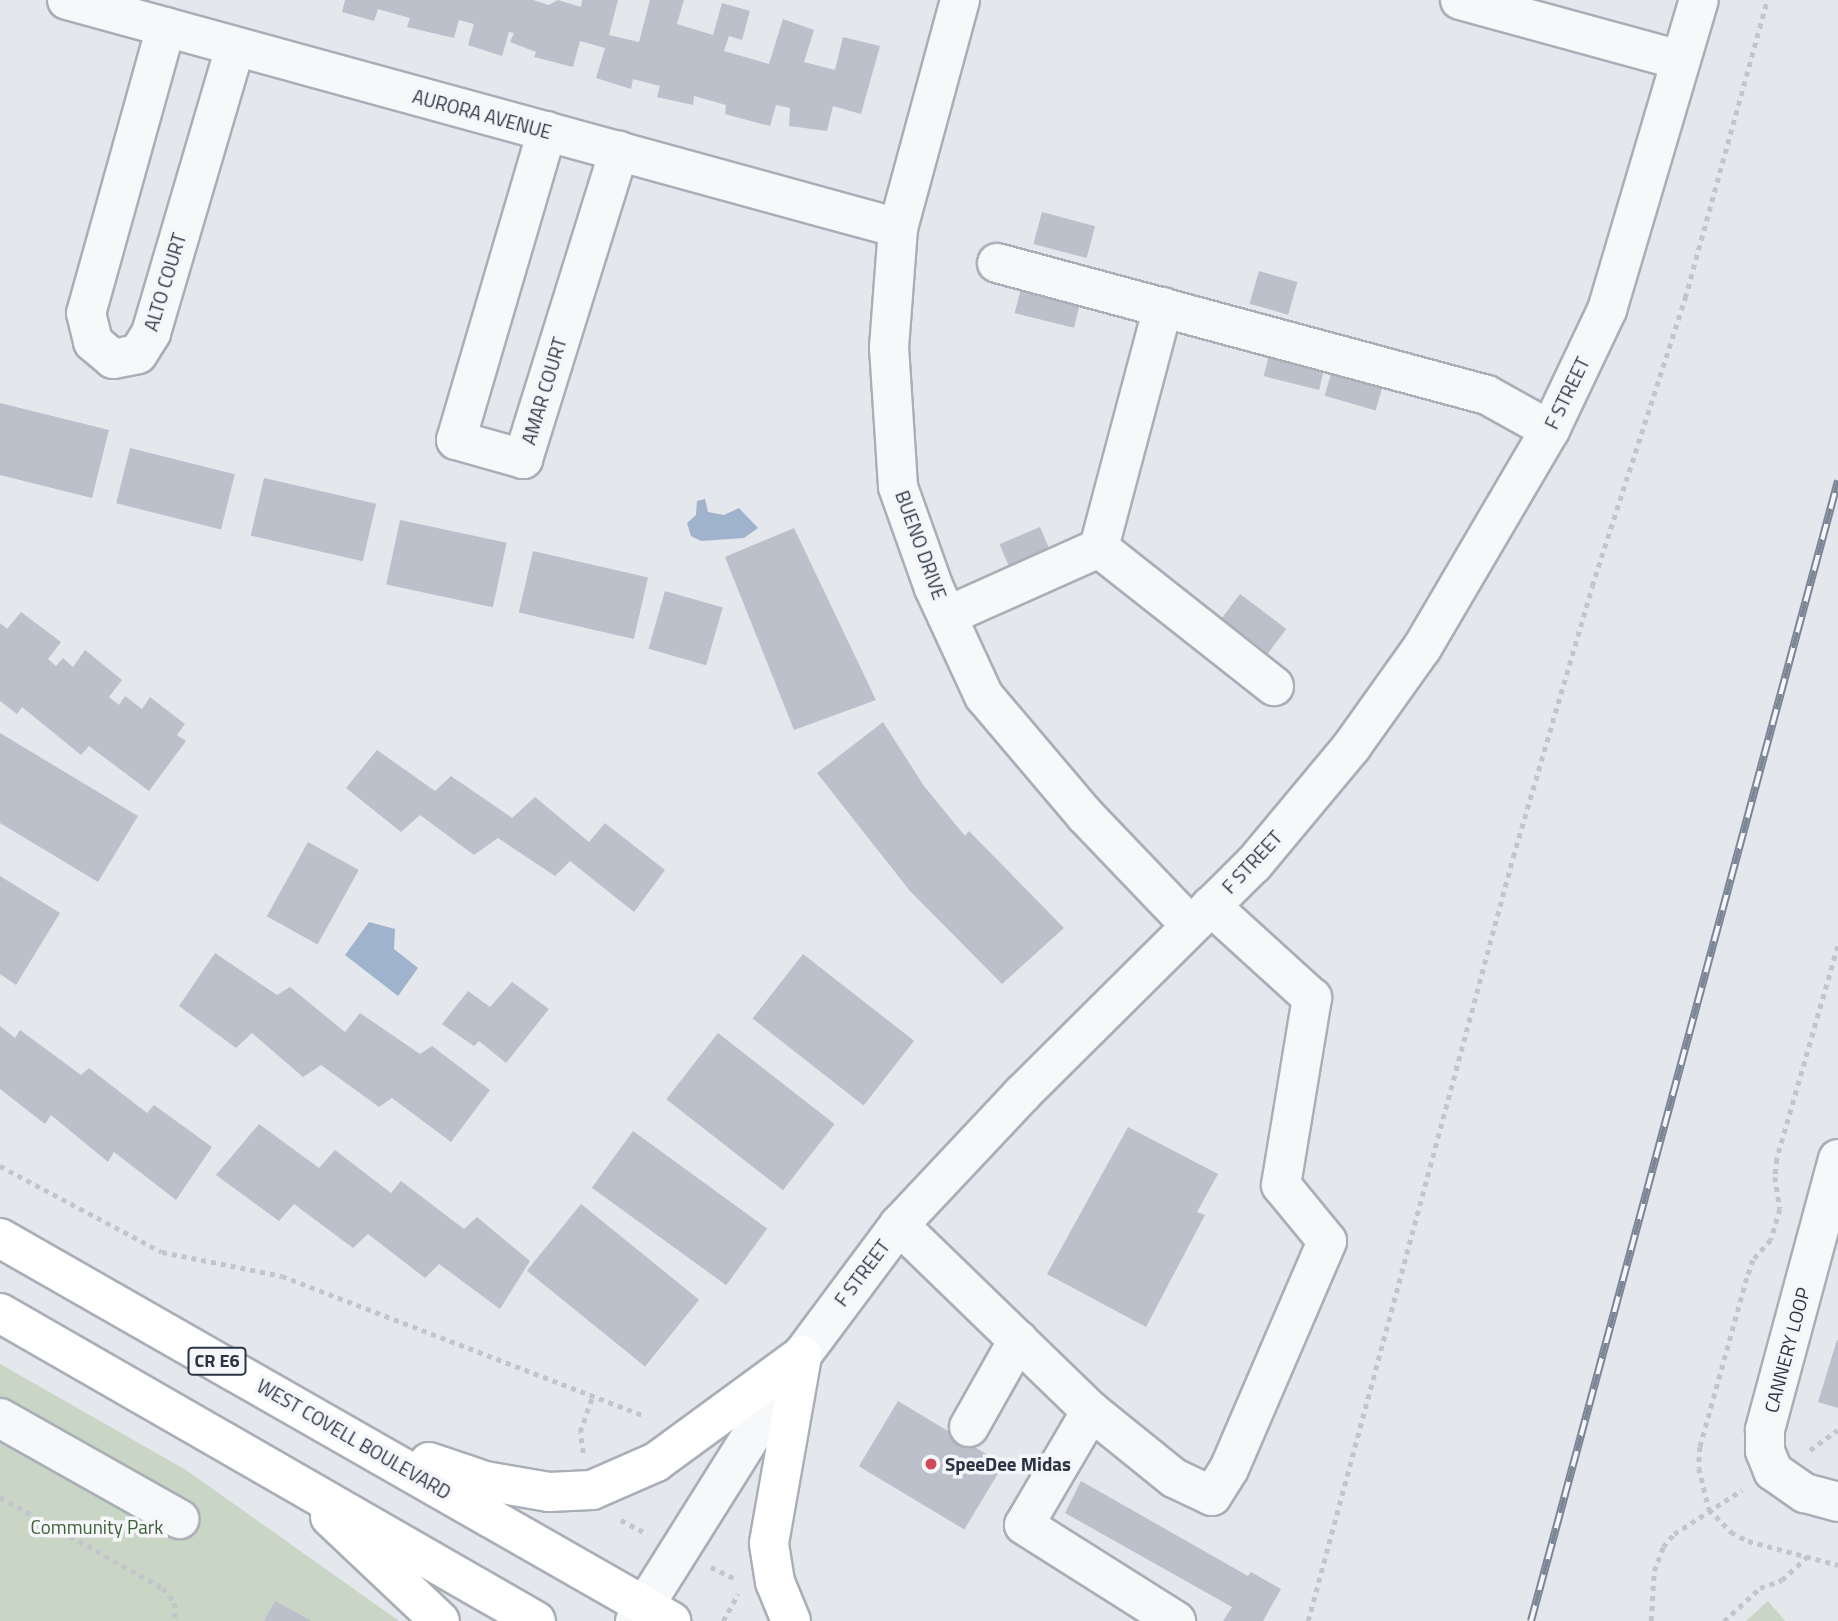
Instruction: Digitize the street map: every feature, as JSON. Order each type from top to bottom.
[{"type":"main road","name":"WEST COVELL BOULEVARD","points":[[0,1238],[340,1430],[650,1616]]},
{"type":"main road","points":[[0,1312],[536,1621]]},
{"type":"main road","points":[[340,1430],[485,1481],[549,1492],[592,1490],[656,1462],[802,1355]]},
{"type":"main road","points":[[791,1621],[775,1582],[769,1543],[802,1355]]},
{"type":"main road","points":[[294,1481],[440,1621]]},
{"type":"street","name":"AURORA AVENUE","points":[[67,0],[898,228]]},
{"type":"street","name":"BUENO DRIVE","points":[[960,0],[898,228],[889,347],[898,486],[947,616],[984,696],[1085,816],[1201,916],[1312,998],[1282,1185],[1327,1241],[1229,1469],[1212,1496],[1174,1478],[1091,1411]]},
{"type":"street","points":[[1460,0],[1680,60]]},
{"type":"street","name":"F STREET","points":[[650,1616],[802,1355],[899,1225],[1022,1094],[1253,865],[1352,746],[1422,648],[1550,430],[1610,300],[1699,0]]},
{"type":"street","name":"ALTO COURT","points":[[166,27],[86,313],[93,342],[114,359],[138,354],[151,333],[236,47]]},
{"type":"street","name":"AMAR COURT","points":[[547,131],[456,440],[523,458],[619,151]]},
{"type":"street","points":[[997,263],[1488,395],[1550,430]]},
{"type":"street","points":[[1100,548],[1163,307]]},
{"type":"street","points":[[947,616],[1100,548]]},
{"type":"street","points":[[1100,548],[1274,685]]},
{"type":"street","name":"CANNERY LOOP","points":[[1838,1159],[1765,1430],[1765,1451],[1773,1471],[1805,1493],[1838,1502]]},
{"type":"street","points":[[899,1225],[1091,1411],[1024,1525],[1176,1621]]},
{"type":"street","points":[[969,1427],[1018,1340]]},
{"type":"street","points":[[0,1418],[179,1519]]},
{"type":"path","points":[[1308,1621],[1513,857],[1592,586],[1685,298],[1767,0]]},
{"type":"path","points":[[1838,946],[1777,1159],[1775,1177],[1780,1209],[1771,1240],[1753,1260],[1747,1278],[1700,1447],[1699,1468],[1709,1509],[1748,1541],[1838,1565]]},
{"type":"path","points":[[0,1166],[162,1252],[282,1276],[645,1416]]},
{"type":"path","points":[[585,1466],[580,1432],[592,1396]]},
{"type":"path","points":[[1805,1454],[1838,1430]]},
{"type":"path","points":[[1651,1621],[1654,1571],[1663,1547],[1709,1509],[1745,1488]]},
{"type":"path","points":[[0,1497],[163,1588],[175,1603],[175,1621]]},
{"type":"path","points":[[1724,1621],[1760,1588],[1782,1580],[1808,1557]]},
{"type":"green space","name":"Community Park","points":[[0,1364],[186,1470],[399,1621],[0,1621]]},
{"type":"green space","points":[[1768,1601],[1785,1621],[1746,1621]]},
{"type":"water","points":[[705,499],[708,512],[724,515],[739,508],[758,528],[744,538],[701,541],[691,536],[687,523],[696,515],[697,501]]},
{"type":"water","points":[[369,922],[395,929],[394,949],[418,968],[398,996],[345,955]]},
{"type":"building","points":[[345,0],[533,0],[549,5],[558,0],[581,7],[582,0],[618,0],[609,35],[639,42],[650,0],[684,0],[677,24],[713,35],[722,3],[750,11],[742,40],[729,36],[724,51],[769,64],[783,19],[814,30],[804,62],[835,70],[843,37],[880,46],[861,114],[833,106],[827,131],[789,126],[790,108],[776,105],[770,126],[725,114],[726,105],[694,96],[693,105],[657,97],[660,86],[633,79],[631,89],[596,78],[605,48],[580,41],[573,67],[534,57],[536,52],[510,42],[514,33],[509,32],[502,56],[468,45],[474,24],[459,20],[454,38],[407,27],[410,18],[378,9],[374,21],[342,12]]},
{"type":"building","points":[[1042,212],[1095,226],[1087,258],[1033,244]]},
{"type":"building","points":[[1259,271],[1297,282],[1288,315],[1250,304]]},
{"type":"building","points":[[1022,284],[1081,299],[1074,328],[1015,313]]},
{"type":"building","points":[[1271,347],[1326,361],[1319,390],[1264,376]]},
{"type":"building","points":[[1333,367],[1384,382],[1376,410],[1325,396]]},
{"type":"building","points":[[0,403],[109,430],[92,498],[0,475]]},
{"type":"building","points":[[130,448],[235,474],[221,529],[116,503]]},
{"type":"building","points":[[264,478],[376,504],[363,561],[251,535]]},
{"type":"building","points":[[400,520],[507,543],[493,607],[386,585]]},
{"type":"building","points":[[1040,527],[1052,555],[1011,572],[999,544]]},
{"type":"building","points":[[794,528],[876,700],[794,730],[725,557]]},
{"type":"building","points":[[533,551],[648,578],[634,639],[519,612]]},
{"type":"building","points":[[665,591],[723,608],[706,665],[648,649]]},
{"type":"building","points":[[1240,594],[1286,629],[1267,654],[1221,620]]},
{"type":"building","points":[[21,612],[61,642],[48,659],[56,666],[63,658],[73,667],[85,650],[122,680],[109,697],[119,705],[125,696],[142,709],[150,697],[185,724],[177,735],[186,741],[149,791],[89,746],[81,755],[22,707],[17,714],[0,701],[0,623],[7,629]]},
{"type":"building","points":[[883,722],[924,786],[965,836],[969,831],[1064,928],[1002,984],[910,891],[817,773]]},
{"type":"building","points":[[0,733],[138,816],[98,882],[0,823]]},
{"type":"building","points":[[377,750],[435,791],[451,776],[512,818],[535,797],[589,842],[605,823],[665,870],[634,912],[570,861],[555,876],[498,838],[474,855],[420,815],[401,832],[346,788]]},
{"type":"building","points":[[308,842],[359,870],[318,944],[267,916]]},
{"type":"building","points":[[0,876],[60,913],[16,985],[0,974]]},
{"type":"building","points":[[215,953],[277,995],[290,987],[345,1032],[360,1013],[420,1054],[432,1046],[490,1090],[451,1142],[392,1098],[379,1107],[321,1065],[303,1077],[252,1033],[236,1048],[179,1006]]},
{"type":"building","points":[[803,954],[914,1041],[864,1105],[753,1019]]},
{"type":"building","points":[[512,982],[549,1009],[506,1063],[479,1041],[474,1046],[442,1024],[468,991],[490,1007]]},
{"type":"building","points":[[0,1026],[15,1038],[20,1030],[81,1075],[89,1068],[147,1113],[154,1105],[212,1147],[176,1200],[114,1152],[108,1162],[51,1115],[45,1124],[0,1089]]},
{"type":"building","points":[[718,1033],[835,1124],[783,1190],[666,1099]]},
{"type":"building","points":[[259,1124],[319,1168],[335,1150],[391,1193],[401,1181],[464,1229],[477,1217],[530,1261],[500,1309],[439,1264],[425,1278],[368,1234],[353,1248],[294,1204],[279,1221],[216,1175]]},
{"type":"building","points":[[1128,1127],[1218,1174],[1197,1212],[1205,1215],[1146,1327],[1047,1274]]},
{"type":"building","points":[[633,1131],[767,1229],[726,1285],[592,1188]]},
{"type":"building","points":[[581,1204],[699,1300],[645,1366],[527,1271]]},
{"type":"building","points":[[1838,1340],[1838,1408],[1818,1402]]},
{"type":"building","name":"SpeeDee Midas","points":[[898,1401],[1003,1464],[964,1529],[859,1466]]},
{"type":"building","points":[[1081,1481],[1248,1576],[1251,1572],[1281,1589],[1263,1621],[1223,1621],[1232,1607],[1065,1513]]},
{"type":"building","points":[[275,1601],[312,1621],[264,1621]]},
{"type":"railway","points":[[1531,1621],[1838,481]]},
{"type":"place","name":"SpeeDee Midas","points":[[931,1464]]}]
